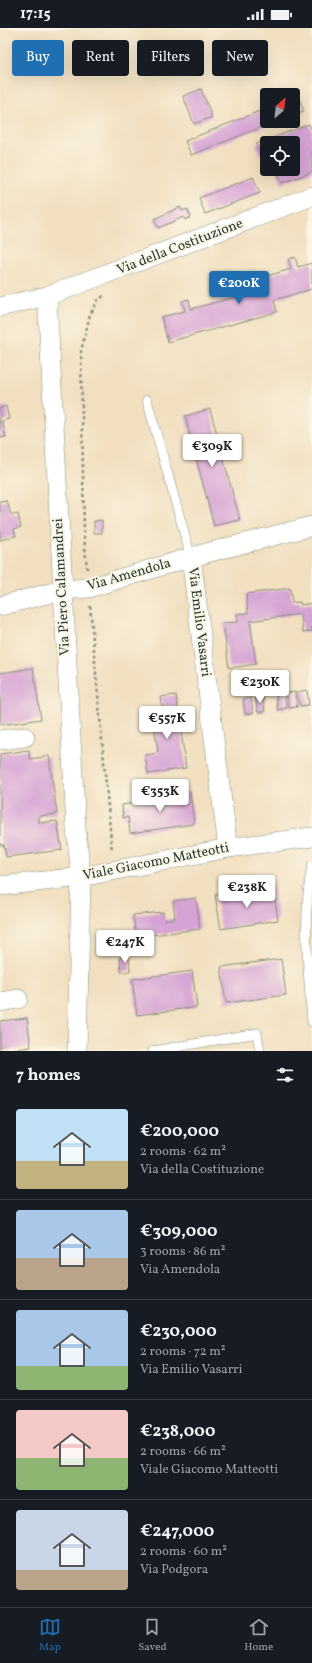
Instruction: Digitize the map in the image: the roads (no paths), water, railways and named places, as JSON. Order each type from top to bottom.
[{"type":"street","name":"Via della Costituzione","points":[[0,307],[47,296],[312,196]]},
{"type":"street","name":"Via Piero Calamandrei","points":[[47,296],[62,590],[76,829],[81,877],[77,1051]]},
{"type":"street","name":"Via Amendola","points":[[0,606],[62,590],[89,588],[191,557],[312,526]]},
{"type":"street","name":"Via Emilio Vasarri","points":[[191,557],[228,848]]},
{"type":"street","points":[[0,740],[25,737]]},
{"type":"street","name":"Viale Giacomo Matteotti","points":[[0,886],[81,877],[228,848],[312,836]]},
{"type":"lane","name":"Via Emilio Vasarri","points":[[147,400],[191,557]]},
{"type":"lane","points":[[312,865],[307,890],[306,946],[312,1022]]},
{"type":"lane","points":[[153,1051],[257,1033],[260,1051]]}]
